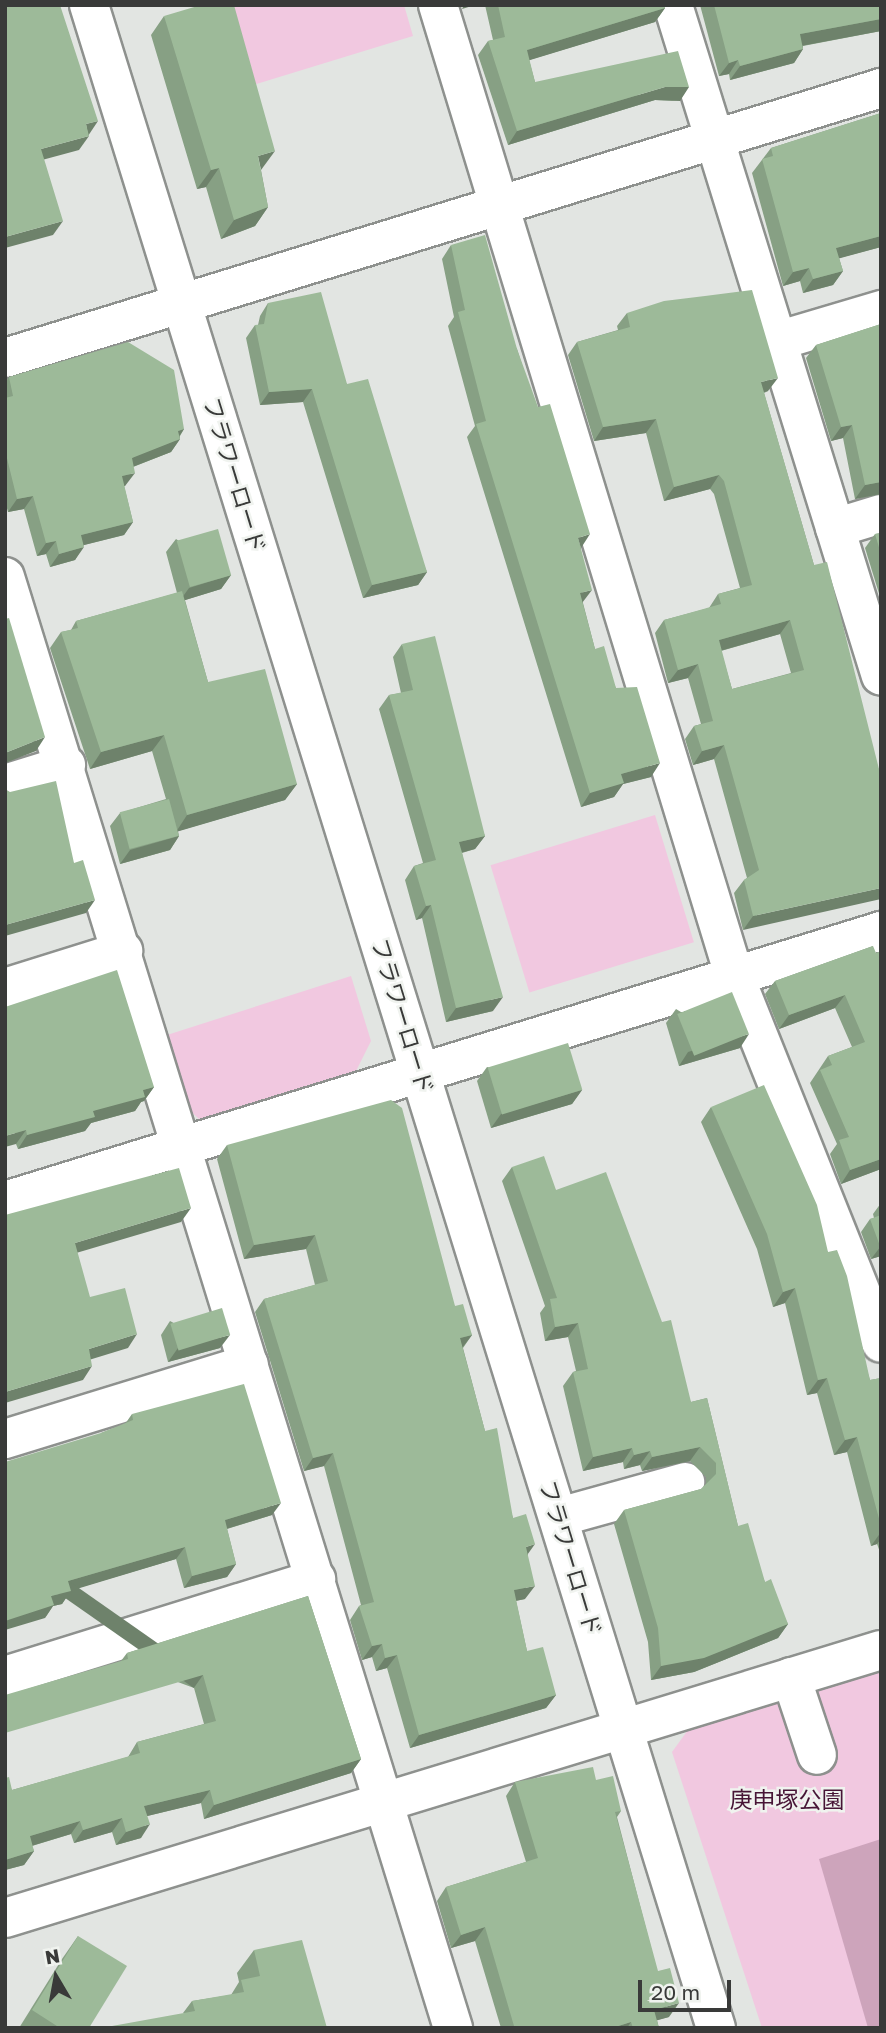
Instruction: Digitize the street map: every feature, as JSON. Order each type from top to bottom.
[{"type":"street","name":"フラワーロード","points":[[89,5],[716,2028]]},
{"type":"street","points":[[438,5],[734,975],[881,1343]]},
{"type":"street","points":[[673,5],[881,676]]},
{"type":"street","points":[[5,358],[881,88]]},
{"type":"street","points":[[777,341],[881,310]]},
{"type":"street","points":[[835,528],[881,514]]},
{"type":"street","points":[[5,577],[66,765],[453,2028]]},
{"type":"street","points":[[5,784],[66,765]]},
{"type":"street","points":[[5,1200],[881,931]]},
{"type":"street","points":[[5,988],[122,951]]},
{"type":"street","points":[[5,1439],[249,1364]]},
{"type":"street","points":[[559,1517],[685,1482]]},
{"type":"street","points":[[5,1676],[316,1579]]},
{"type":"street","points":[[5,1918],[881,1650]]},
{"type":"street","points":[[791,1677],[817,1755]]},
{"type":"green space","points":[[218,5],[404,5],[413,36],[243,88]]},
{"type":"green space","points":[[655,815],[694,942],[529,992],[491,865]]},
{"type":"green space","points":[[351,976],[371,1041],[356,1071],[199,1119],[185,1106],[164,1036]]},
{"type":"green space","name":"庚申塚公園","points":[[881,1671],[881,2028],[762,2028],[672,1752],[688,1730]]},
{"type":"shaded area","points":[[881,1839],[881,2028],[868,2028],[819,1859]]},
{"type":"building","points":[[5,5],[60,5],[98,121],[86,124],[89,136],[41,149],[63,221],[5,237]]},
{"type":"building","points":[[201,5],[234,5],[275,151],[258,156],[268,207],[234,220],[219,168],[211,170],[164,16]]},
{"type":"building","points":[[498,5],[664,5],[665,8],[527,50],[535,82],[678,51],[689,87],[665,87],[517,131],[488,41],[505,37]]},
{"type":"building","points":[[714,5],[881,5],[881,19],[800,34],[803,49],[740,66],[738,60],[729,63]]},
{"type":"building","points":[[881,113],[881,236],[836,248],[843,271],[813,279],[809,268],[793,272],[762,159],[773,156],[771,148]]},
{"type":"building","points":[[485,235],[517,349],[538,407],[550,404],[590,534],[578,538],[592,590],[580,593],[595,649],[604,646],[616,688],[637,687],[660,763],[621,774],[624,783],[590,793],[476,424],[486,421],[458,312],[465,310],[451,245]]},
{"type":"building","points":[[752,290],[778,378],[761,382],[814,565],[827,562],[881,777],[881,888],[753,916],[744,880],[759,870],[724,745],[702,751],[694,726],[713,721],[698,664],[678,670],[664,620],[721,604],[718,594],[752,585],[724,481],[719,475],[674,487],[656,419],[603,427],[577,342],[630,327],[627,313],[664,301]],"holes":[[[790,620],[804,670],[732,689],[719,640]]]},
{"type":"building","points":[[321,292],[347,384],[368,379],[427,572],[372,585],[312,389],[269,392],[255,325],[264,324],[268,303]]},
{"type":"building","points":[[881,324],[881,482],[865,485],[852,425],[841,427],[816,345]]},
{"type":"building","points":[[128,342],[174,370],[184,429],[178,431],[180,439],[132,458],[135,473],[122,476],[133,522],[81,535],[84,547],[59,554],[56,541],[46,543],[33,496],[17,499],[5,450],[5,398],[13,396],[9,377]]},
{"type":"building","points":[[218,529],[231,575],[190,587],[177,541]]},
{"type":"building","points":[[881,533],[881,554],[875,534]]},
{"type":"building","points":[[182,591],[208,682],[265,669],[297,784],[187,815],[164,735],[101,752],[61,632],[78,628],[76,621]]},
{"type":"building","points":[[9,618],[45,737],[5,753],[5,619]]},
{"type":"building","points":[[435,636],[485,836],[459,842],[503,997],[456,1008],[431,905],[426,906],[414,866],[436,860],[389,695],[413,690],[402,644]]},
{"type":"building","points":[[56,781],[74,863],[83,860],[95,900],[5,925],[5,789],[10,792]]},
{"type":"building","points":[[169,799],[179,836],[130,849],[120,812]]},
{"type":"building","points":[[873,946],[876,953],[881,951],[881,1159],[850,1170],[839,1140],[849,1137],[820,1070],[832,1065],[828,1056],[865,1042],[845,995],[789,1015],[775,981]]},
{"type":"building","points":[[117,970],[154,1087],[143,1090],[145,1097],[93,1111],[95,1117],[27,1135],[26,1130],[5,1136],[5,1007]]},
{"type":"building","points":[[732,992],[749,1034],[694,1056],[677,1014]]},
{"type":"building","points":[[568,1043],[582,1090],[502,1114],[488,1068]]},
{"type":"building","points":[[764,1085],[817,1205],[828,1252],[837,1250],[847,1276],[870,1380],[881,1378],[881,1526],[857,1437],[845,1440],[827,1378],[818,1380],[795,1288],[783,1292],[767,1234],[711,1107]]},
{"type":"building","points":[[391,1100],[402,1108],[455,1306],[463,1304],[472,1335],[460,1338],[485,1431],[497,1428],[513,1518],[526,1514],[535,1544],[526,1547],[535,1586],[514,1590],[527,1651],[543,1647],[556,1695],[419,1735],[397,1655],[385,1658],[382,1644],[372,1646],[359,1606],[374,1602],[333,1453],[313,1458],[264,1299],[328,1281],[315,1235],[254,1245],[227,1145]]},
{"type":"building","points":[[544,1156],[556,1190],[606,1172],[662,1322],[671,1320],[691,1402],[707,1398],[738,1526],[748,1523],[765,1582],[771,1579],[788,1624],[704,1658],[661,1666],[658,1628],[624,1510],[701,1489],[716,1474],[716,1463],[700,1447],[652,1457],[650,1451],[634,1455],[632,1448],[593,1457],[573,1372],[588,1369],[578,1323],[555,1327],[550,1299],[557,1298],[512,1167]]},
{"type":"building","points":[[179,1168],[191,1208],[75,1243],[90,1297],[125,1288],[137,1334],[89,1349],[92,1366],[5,1392],[5,1215]]},
{"type":"building","points":[[881,1215],[881,1246],[880,1246],[870,1219]]},
{"type":"building","points":[[222,1308],[230,1335],[179,1351],[170,1324]]},
{"type":"building","points":[[244,1384],[281,1503],[225,1520],[236,1564],[192,1576],[185,1547],[68,1581],[71,1591],[51,1596],[54,1605],[5,1621],[5,1462],[101,1433],[133,1420],[132,1414]]},
{"type":"building","points":[[308,1596],[361,1759],[214,1805],[210,1790],[144,1806],[150,1824],[126,1832],[122,1818],[83,1830],[80,1821],[30,1836],[34,1851],[5,1860],[5,1778],[9,1777],[12,1790],[140,1753],[137,1742],[216,1721],[203,1675],[5,1733],[5,1695],[128,1659],[127,1653]]},
{"type":"building","points":[[593,1767],[596,1780],[613,1776],[621,1811],[615,1812],[658,1971],[670,1968],[679,2003],[654,2010],[659,2028],[633,2028],[631,2022],[612,2028],[510,2028],[514,2026],[485,1927],[461,1935],[446,1887],[538,1858],[515,1782]]},
{"type":"building","points":[[78,1936],[127,1966],[89,2028],[60,2028],[32,2010]]},
{"type":"building","points":[[302,1940],[327,2028],[101,2028],[195,2011],[192,2001],[244,1992],[241,1980],[260,1976],[254,1950]]}]
